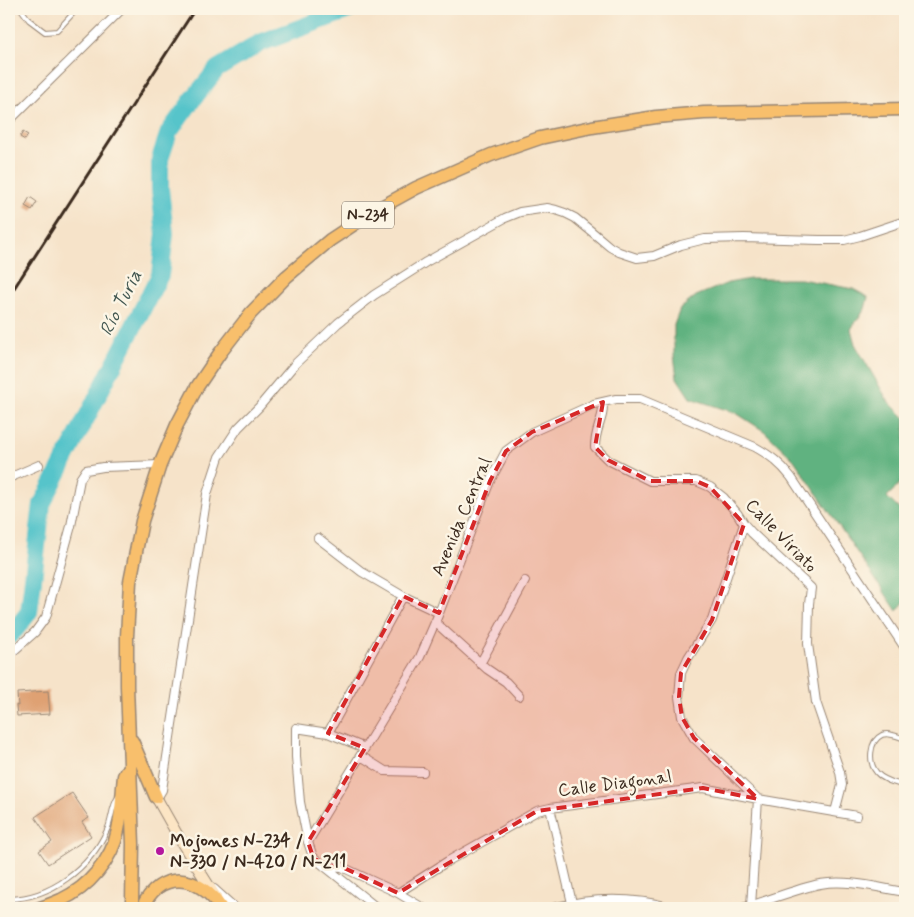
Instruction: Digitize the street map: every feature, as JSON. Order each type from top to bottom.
[{"type":"highway","name":"N-234","points":[[131,908],[134,844],[127,636],[130,582],[142,521],[160,465],[177,425],[197,388],[220,353],[251,313],[286,277],[330,240],[374,212],[416,188],[491,155],[540,138],[610,124],[656,117],[704,113],[905,109]]},
{"type":"highway","points":[[129,734],[156,797]]},
{"type":"highway","points":[[40,908],[71,894],[88,881],[102,866],[116,841],[120,822],[124,776],[130,761]]},
{"type":"highway","points":[[142,908],[158,887],[173,880],[188,882],[200,887],[221,908]]},
{"type":"main road","points":[[156,797],[221,908]]},
{"type":"street","points":[[10,118],[122,9]]},
{"type":"street","points":[[156,797],[162,790],[207,494],[219,457],[238,428],[259,407],[295,364],[338,323],[374,295],[426,262],[505,218],[534,209],[547,208],[565,213],[586,227],[610,248],[637,258],[654,256],[681,245],[706,239],[844,240],[905,221]]},
{"type":"street","name":"Avenida Central","points":[[308,842],[420,657],[490,480],[506,451],[532,432],[594,404],[616,399],[640,399],[755,447],[771,456],[791,477],[905,648]]},
{"type":"street","name":"Calle Viriato","points":[[603,402],[595,447],[608,460],[650,481],[696,481],[710,487],[724,498],[744,524],[811,588],[808,644],[816,702],[840,772],[842,785],[835,812]]},
{"type":"street","points":[[9,478],[39,465]]},
{"type":"street","points":[[9,655],[35,632],[46,617],[72,526],[80,478],[86,470],[103,467],[160,465]]},
{"type":"street","points":[[744,524],[712,620],[688,658],[681,673],[679,697],[682,718],[694,738],[758,799],[747,907],[812,886],[830,883],[856,884],[905,892]]},
{"type":"street","points":[[318,538],[362,572],[403,596],[439,613]]},
{"type":"street","points":[[480,664],[525,581]]},
{"type":"street","points":[[328,733],[403,596]]},
{"type":"street","points":[[435,622],[480,664],[506,682],[519,696]]},
{"type":"street","points":[[365,748],[328,733],[296,728],[296,758],[300,802],[313,857],[377,908]]},
{"type":"street","points":[[361,756],[385,771],[423,772]]},
{"type":"street","name":"Calle Diagonal","points":[[398,893],[448,861],[537,811],[550,808],[703,788],[857,816]]},
{"type":"street","points":[[550,808],[572,903]]},
{"type":"street","points":[[324,866],[342,867],[398,893],[423,908]]},
{"type":"street","points":[[206,881],[235,908]]},
{"type":"street","points":[[552,908],[572,903],[604,900],[640,900],[674,908]]},
{"type":"lane","points":[[21,9],[29,20],[45,32],[57,31],[77,9]]},
{"type":"lane","points":[[905,739],[890,734],[883,735],[877,740],[871,753],[873,768],[878,774],[885,779],[905,786]]},
{"type":"lane","points":[[9,899],[31,897],[61,882],[84,865],[104,837],[115,801],[122,792]]},
{"type":"highlighted area","points":[[603,402],[595,447],[608,460],[650,481],[696,481],[710,487],[744,524],[712,620],[681,673],[679,697],[682,717],[694,738],[758,799],[703,788],[537,811],[398,893],[342,867],[324,866],[313,857],[308,842],[365,748],[328,733],[403,596],[439,613],[490,481],[506,451],[532,432]]},
{"type":"green space","points":[[750,279],[801,279],[853,289],[868,297],[865,309],[851,329],[855,344],[888,401],[905,418],[905,478],[887,497],[905,515],[905,601],[897,611],[794,460],[764,431],[736,413],[690,398],[677,378],[674,355],[674,325],[680,309],[696,296],[728,283]]},
{"type":"building","points":[[23,132],[28,135],[25,140],[20,137]]},
{"type":"building","points":[[30,197],[37,202],[32,210],[25,206]]},
{"type":"building","points":[[48,691],[50,714],[17,716],[17,693]]},
{"type":"building","points":[[72,793],[89,818],[82,822],[91,836],[48,864],[39,851],[52,842],[35,817]]},
{"type":"waterway","name":"Río Turia","points":[[9,636],[29,612],[42,504],[160,275],[165,234],[160,189],[160,159],[169,132],[217,69],[260,43],[351,9]]},
{"type":"railway","points":[[9,296],[195,9]]},
{"type":"place","name":"Mojones N-234 / N-330 / N-420 / N-211","points":[[160,851]]}]
